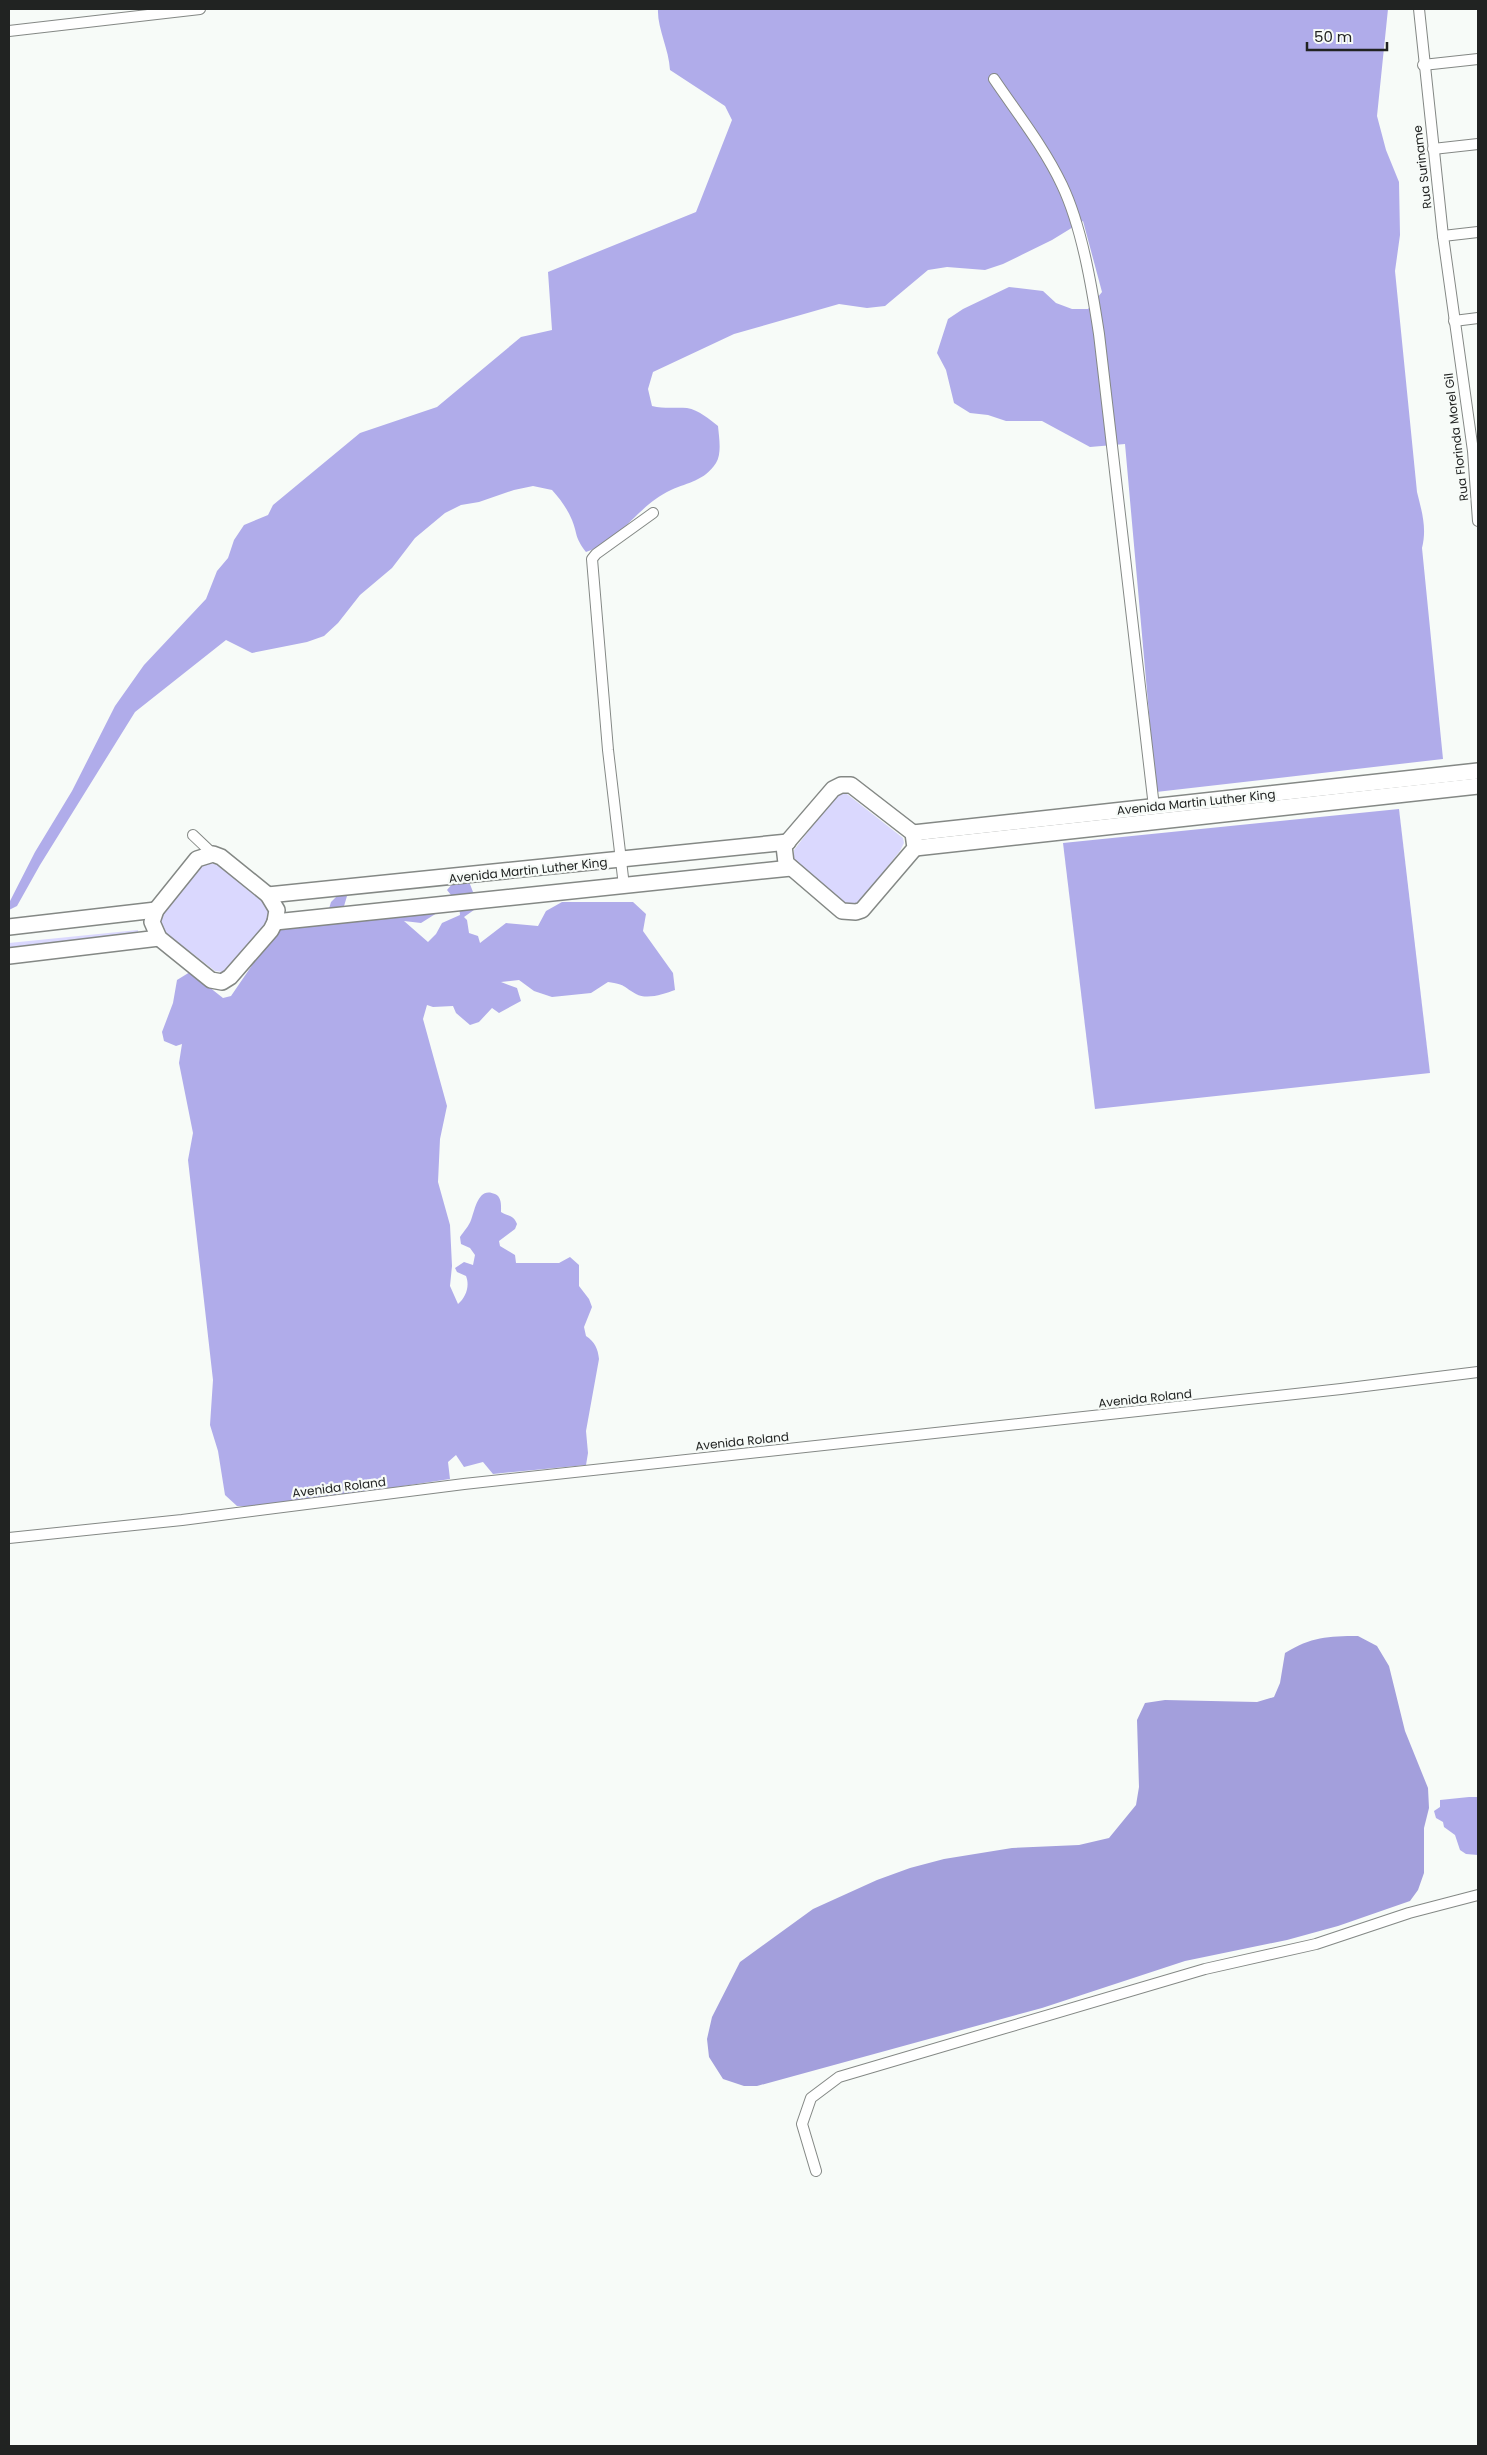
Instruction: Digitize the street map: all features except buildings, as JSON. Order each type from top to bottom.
[{"type":"main road","name":"Avenida Martin Luther King","points":[[914,841],[1154,807],[1478,771]]},
{"type":"main road","points":[[840,784],[851,785],[914,841],[862,910],[856,912],[842,911],[786,864],[784,856],[784,846],[833,789],[840,784]]},
{"type":"main road","name":"Avenida Martin Luther King","points":[[914,841],[1478,786]]},
{"type":"main road","name":"Avenida Martin Luther King","points":[[268,896],[788,842]]},
{"type":"main road","points":[[213,854],[221,857],[268,896],[278,910],[275,922],[230,977],[222,982],[211,980],[159,938],[152,922],[156,910],[197,859],[213,854]]},
{"type":"main road","points":[[275,922],[791,868]]},
{"type":"main road","points":[[443,879],[446,905]]},
{"type":"main road","points":[[9,928],[156,910]]},
{"type":"main road","points":[[9,956],[159,938]]},
{"type":"street","points":[[9,31],[200,9]]},
{"type":"street","name":"Rua Suriname","points":[[1419,9],[1432,149],[1454,321]]},
{"type":"street","points":[[1423,65],[1478,59]]},
{"type":"street","points":[[994,79],[1051,164],[1062,186],[1071,208],[1090,280],[1099,334],[1154,807]]},
{"type":"street","points":[[1432,149],[1478,144]]},
{"type":"street","points":[[1443,236],[1478,232]]},
{"type":"street","points":[[1454,321],[1478,318]]},
{"type":"street","name":"Rua Florinda Morel Gil","points":[[1454,321],[1476,451],[1478,521]]},
{"type":"street","points":[[624,886],[608,750],[592,560],[596,554],[653,513]]},
{"type":"street","points":[[193,836],[213,854]]},
{"type":"street","name":"Avenida Roland","points":[[9,1538],[182,1520],[464,1484],[1341,1389],[1478,1372]]},
{"type":"street","points":[[816,2171],[802,2124],[811,2098],[839,2077],[1205,1969],[1316,1944],[1409,1913],[1478,1895]]},
{"type":"shaded area","points":[[658,9],[1388,9],[1377,116],[1386,150],[1399,182],[1400,235],[1395,271],[1417,492],[1424,527],[1422,548],[1443,759],[1156,792],[1125,444],[1090,447],[1042,421],[1006,421],[988,415],[970,413],[954,403],[946,370],[937,353],[948,319],[963,309],[1009,287],[1043,291],[1056,303],[1072,309],[1088,309],[1102,292],[1083,221],[1052,240],[1003,264],[985,270],[947,267],[928,270],[885,306],[867,308],[839,304],[734,334],[653,372],[648,389],[652,406],[691,409],[704,415],[718,426],[720,445],[718,459],[706,474],[659,496],[620,531],[599,546],[586,552],[578,539],[568,512],[552,490],[533,486],[514,490],[479,502],[461,505],[445,513],[415,538],[392,568],[360,595],[338,623],[324,636],[307,642],[252,653],[226,640],[135,712],[40,865],[17,906],[9,910],[9,903],[35,852],[72,791],[115,706],[144,665],[206,599],[217,571],[228,558],[234,540],[244,525],[268,515],[273,505],[360,433],[437,407],[521,337],[552,330],[548,272],[696,212],[732,120],[725,106],[670,70],[668,54],[659,24]]},
{"type":"shaded area","points":[[837,794],[847,794],[903,838],[904,843],[900,851],[857,905],[845,905],[794,860],[794,850]]},
{"type":"shaded area","points":[[1399,809],[1430,1073],[1095,1109],[1063,843]]},
{"type":"shaded area","points":[[211,863],[218,865],[270,906],[270,919],[223,972],[215,971],[162,930],[158,920],[202,865]]},
{"type":"shaded area","points":[[468,879],[473,892],[479,894],[481,905],[464,917],[467,920],[469,933],[478,936],[480,943],[506,923],[538,926],[546,911],[562,902],[633,902],[646,914],[643,931],[673,973],[675,990],[661,995],[650,996],[640,996],[622,985],[608,982],[591,993],[552,997],[534,991],[519,980],[501,982],[517,988],[521,1001],[499,1013],[492,1008],[479,1022],[470,1025],[456,1013],[453,1006],[433,1007],[427,1005],[423,1019],[447,1106],[440,1139],[438,1182],[450,1225],[452,1266],[450,1286],[458,1304],[465,1295],[468,1284],[466,1276],[457,1272],[455,1268],[464,1262],[473,1265],[475,1255],[470,1248],[461,1244],[460,1237],[470,1222],[478,1200],[485,1193],[489,1192],[499,1197],[501,1212],[512,1217],[517,1224],[515,1229],[499,1241],[500,1246],[515,1255],[516,1263],[559,1263],[570,1257],[579,1265],[579,1286],[589,1299],[592,1307],[584,1327],[586,1336],[596,1346],[599,1359],[586,1431],[588,1453],[586,1465],[493,1474],[483,1462],[464,1467],[456,1455],[448,1462],[450,1479],[263,1507],[237,1506],[225,1495],[218,1451],[210,1425],[213,1380],[188,1160],[193,1133],[179,1063],[182,1044],[176,1046],[164,1041],[162,1032],[173,1003],[177,980],[190,972],[223,998],[231,996],[279,926],[328,912],[331,902],[338,895],[347,896],[342,913],[437,913],[421,923],[404,921],[428,942],[436,934],[442,923],[460,915],[459,905],[447,890],[453,883]]},
{"type":"shaded area","points":[[138,930],[138,938],[9,952],[9,943]]},
{"type":"shaded area","points":[[1358,1636],[1377,1646],[1389,1666],[1405,1731],[1428,1788],[1429,1808],[1424,1828],[1424,1873],[1418,1890],[1410,1901],[1338,1926],[1287,1940],[1185,1961],[1042,2008],[757,2086],[744,2086],[723,2079],[709,2057],[707,2039],[712,2017],[740,1962],[813,1909],[877,1880],[910,1868],[944,1859],[1012,1848],[1079,1845],[1109,1838],[1136,1805],[1139,1787],[1137,1720],[1145,1703],[1165,1700],[1257,1702],[1274,1697],[1280,1683],[1285,1653],[1320,1638]]},
{"type":"shaded area","points":[[1478,1797],[1478,1855],[1466,1854],[1460,1850],[1455,1835],[1444,1827],[1443,1822],[1436,1818],[1434,1811],[1440,1807],[1440,1800]]}]
